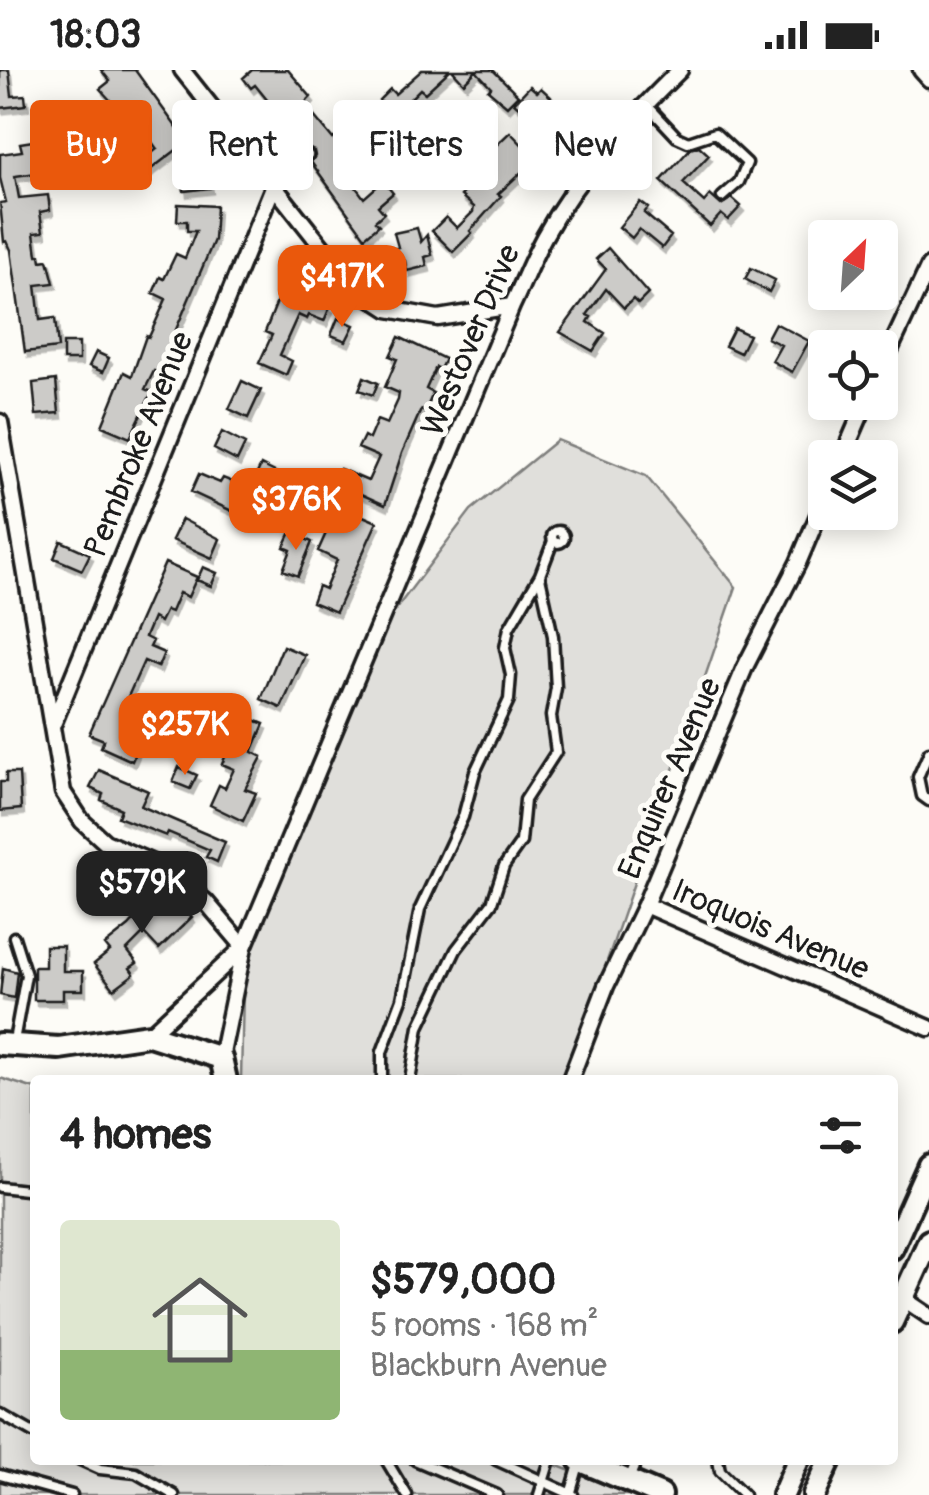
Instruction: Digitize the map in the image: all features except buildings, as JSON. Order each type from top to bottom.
[{"type":"main road","points":[[7,1045],[59,1048],[148,1035],[222,1058],[225,1075]]},
{"type":"main road","points":[[898,1235],[929,1165]]},
{"type":"main road","points":[[898,1294],[929,1241]]},
{"type":"main road","points":[[591,1465],[661,1495]]},
{"type":"main road","points":[[783,1495],[796,1465]]},
{"type":"main road","points":[[814,1495],[828,1465]]},
{"type":"street","points":[[182,70],[205,100]]},
{"type":"street","name":"Westover Drive","points":[[650,100],[680,70]]},
{"type":"street","points":[[921,70],[929,79]]},
{"type":"street","name":"Pembroke Avenue","points":[[53,722],[272,190]]},
{"type":"street","points":[[275,190],[354,287],[388,309],[438,318],[512,306]]},
{"type":"street","name":"Westover Drive","points":[[222,1058],[244,948],[512,306],[544,236],[574,190]]},
{"type":"street","points":[[898,333],[929,266]]},
{"type":"street","points":[[0,422],[63,792],[82,820],[105,842],[164,868],[206,902],[244,948],[148,1035]]},
{"type":"street","name":"Enquirer Avenue","points":[[572,1075],[606,986],[646,905],[746,667],[812,530]]},
{"type":"street","name":"Iroquois Avenue","points":[[646,905],[929,1028]]},
{"type":"street","points":[[898,1294],[929,1316]]},
{"type":"lane","points":[[652,111],[676,137],[688,142],[715,133],[740,152],[746,163],[738,182],[722,196]]},
{"type":"lane","points":[[382,1075],[383,1046],[402,999],[418,914],[463,817],[473,778],[509,700],[512,685],[506,638],[510,624],[540,576],[554,541]]},
{"type":"lane","points":[[411,1075],[419,1027],[456,950],[492,903],[504,866],[522,842],[524,800],[556,752],[551,716],[556,688],[553,636],[540,576]]},
{"type":"lane","points":[[929,752],[918,777],[922,796],[929,800]]},
{"type":"lane","points":[[7,1045],[26,975],[14,937]]},
{"type":"lane","points":[[0,1188],[30,1190]]},
{"type":"lane","points":[[0,1414],[30,1431]]},
{"type":"lane","points":[[92,1465],[136,1473],[174,1495]]},
{"type":"lane","points":[[389,1465],[408,1495]]},
{"type":"lane","points":[[427,1465],[497,1495]]},
{"type":"lane","points":[[508,1465],[571,1494],[579,1465]]},
{"type":"lane","points":[[539,1495],[548,1465]]},
{"type":"lane","points":[[628,1481],[635,1465]]},
{"type":"lane","points":[[719,1465],[720,1471],[744,1495]]},
{"type":"lane","points":[[0,1475],[72,1495]]},
{"type":"shaded area","points":[[557,440],[646,476],[736,587],[568,1075],[241,1075],[244,947],[371,642],[471,510]]},
{"type":"shaded area","points":[[0,1078],[30,1087],[30,1465],[556,1465],[631,1495],[0,1495]]}]
